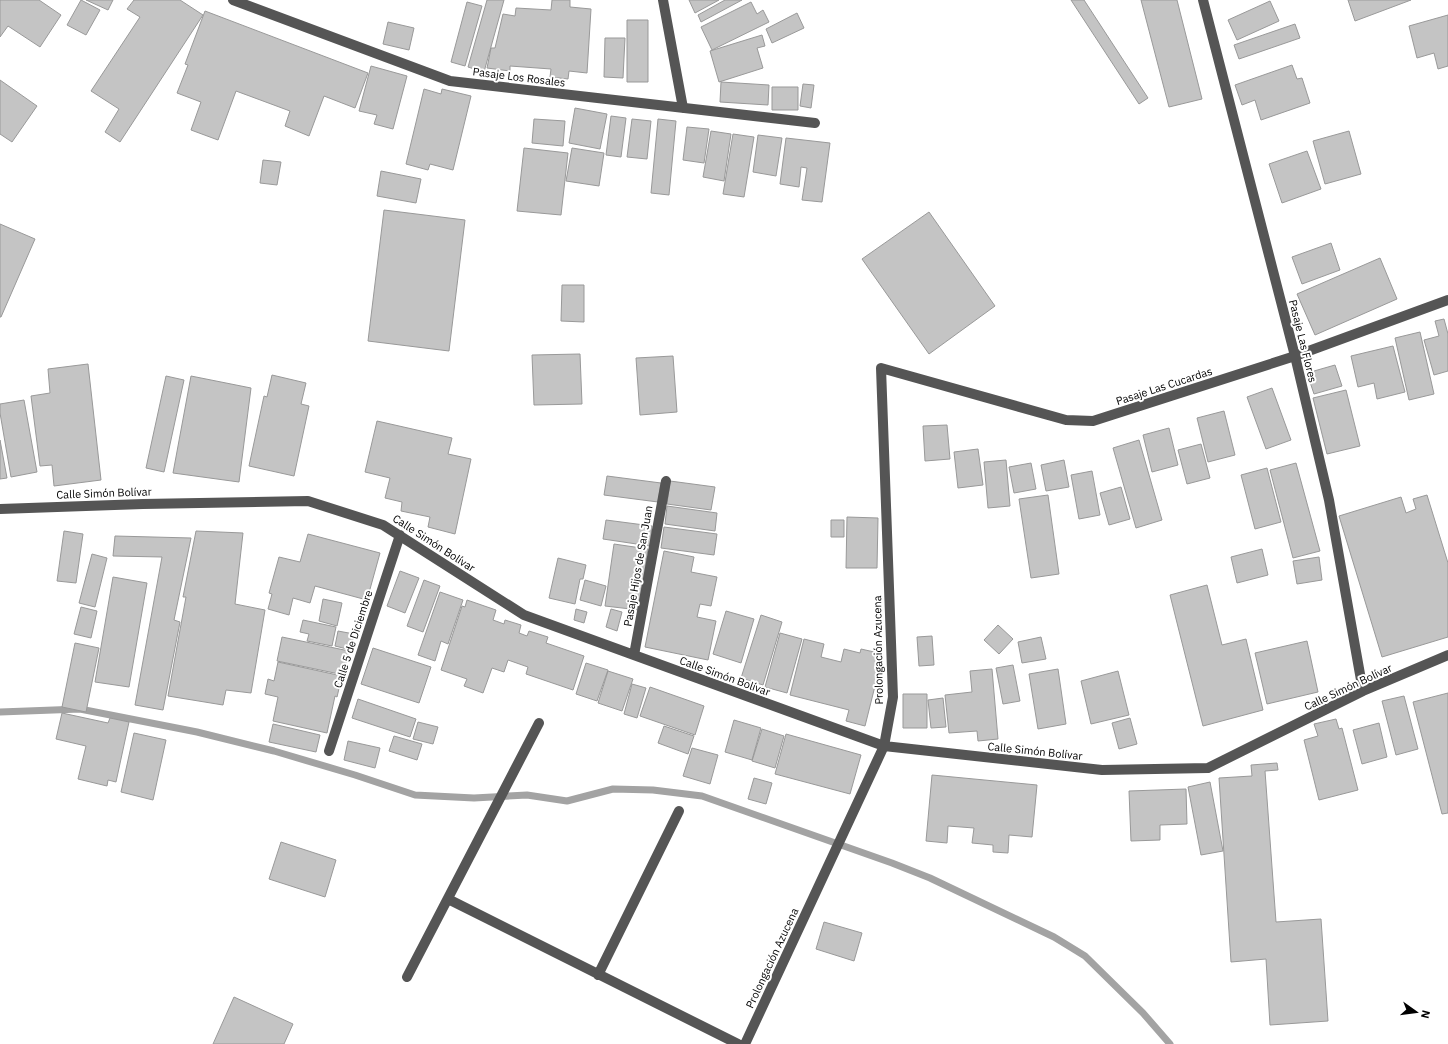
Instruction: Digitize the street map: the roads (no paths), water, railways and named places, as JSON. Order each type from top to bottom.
[{"type":"street","name":"Pasaje Los Rosales","points":[[233,0],[450,81],[815,123]]},
{"type":"street","points":[[663,0],[683,108]]},
{"type":"street","name":"Pasaje Las Flores","points":[[1203,0],[1295,356],[1329,500],[1363,691]]},
{"type":"street","name":"Pasaje Las Cucardas","points":[[881,368],[1066,420],[1093,421],[1295,356],[1448,300]]},
{"type":"street","name":"Prolongación Azucena","points":[[745,1044],[884,746],[893,697],[881,368]]},
{"type":"street","name":"Pasaje Hijos de San Juan","points":[[634,655],[666,481]]},
{"type":"street","name":"Calle Simón Bolívar","points":[[0,509],[308,500],[383,525],[524,615],[884,746],[1102,770],[1208,768],[1363,691],[1448,655]]},
{"type":"street","name":"Calle 5 de Diciembre","points":[[329,751],[400,535]]},
{"type":"street","points":[[407,977],[540,723]]},
{"type":"street","points":[[598,975],[680,811]]},
{"type":"street","points":[[448,899],[738,1044]]},
{"type":"waterway","points":[[0,712],[80,709],[197,732],[274,751],[355,775],[415,795],[474,798],[527,795],[567,801],[613,789],[653,790],[702,796],[892,863],[930,878],[1054,937],[1085,956],[1143,1013],[1170,1044]]}]
